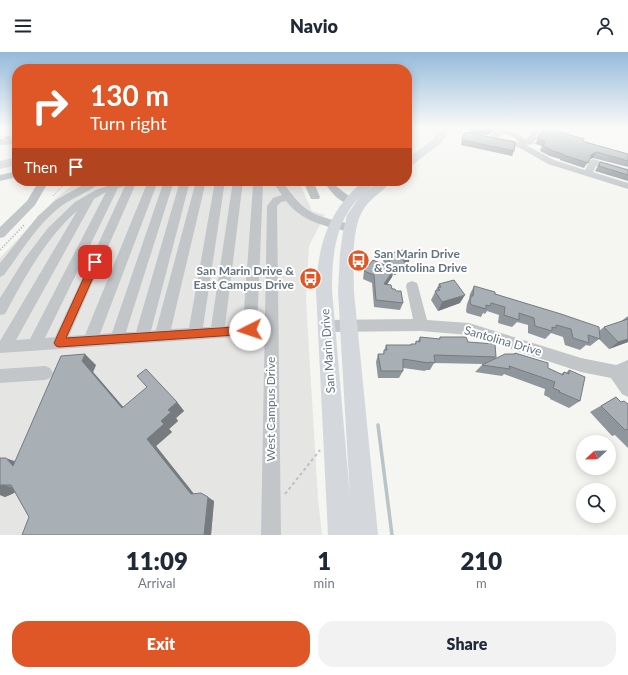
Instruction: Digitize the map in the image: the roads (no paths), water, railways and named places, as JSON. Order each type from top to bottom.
[{"type":"highway","points":[[0,154],[12,151]]},
{"type":"highway","points":[[0,165],[12,162]]},
{"type":"main road","points":[[412,160],[425,151]]},
{"type":"main road","name":"San Marin Drive","points":[[365,186],[349,201],[338,216],[343,227],[348,325],[365,535]]},
{"type":"main road","name":"San Marin Drive","points":[[341,535],[324,290],[326,256],[343,227],[368,196],[379,186]]},
{"type":"street","points":[[532,151],[541,157],[588,174],[628,186]]},
{"type":"street","points":[[588,174],[593,162],[628,172]]},
{"type":"street","points":[[0,178],[12,175]]},
{"type":"street","points":[[0,234],[30,203],[41,186]]},
{"type":"street","points":[[0,272],[26,236],[49,211],[67,198],[88,186]]},
{"type":"street","points":[[0,310],[41,243],[63,216],[91,197],[117,186]]},
{"type":"street","points":[[59,343],[129,186]]},
{"type":"street","points":[[90,341],[151,186]]},
{"type":"street","points":[[117,339],[167,186]]},
{"type":"street","points":[[142,337],[184,186]]},
{"type":"street","points":[[162,336],[200,186]]},
{"type":"street","points":[[194,334],[219,186]]},
{"type":"street","points":[[217,332],[237,186]]},
{"type":"street","points":[[2,347],[250,330],[258,186]]},
{"type":"street","points":[[280,186],[287,196],[303,213],[316,220],[343,227]]},
{"type":"street","points":[[310,186],[315,197]]},
{"type":"street","points":[[332,186],[333,189],[349,201]]},
{"type":"street","points":[[34,345],[114,187]]},
{"type":"street","name":"West Campus Drive","points":[[271,535],[272,206],[278,200],[287,196]]},
{"type":"street","points":[[2,347],[91,197]]},
{"type":"street","points":[[412,286],[421,325]]},
{"type":"street","name":"Santolina Drive","points":[[326,326],[421,325],[469,329],[581,365],[622,369]]},
{"type":"street","points":[[622,369],[628,389]]},
{"type":"street","points":[[0,376],[45,373]]},
{"type":"waterway","points":[[378,425],[392,535]]},
{"type":"place","name":"San Marin Drive & Santolina Drive","points":[[359,261]]},
{"type":"place","name":"San Marin Drive & East Campus Drive","points":[[310,278]]}]
